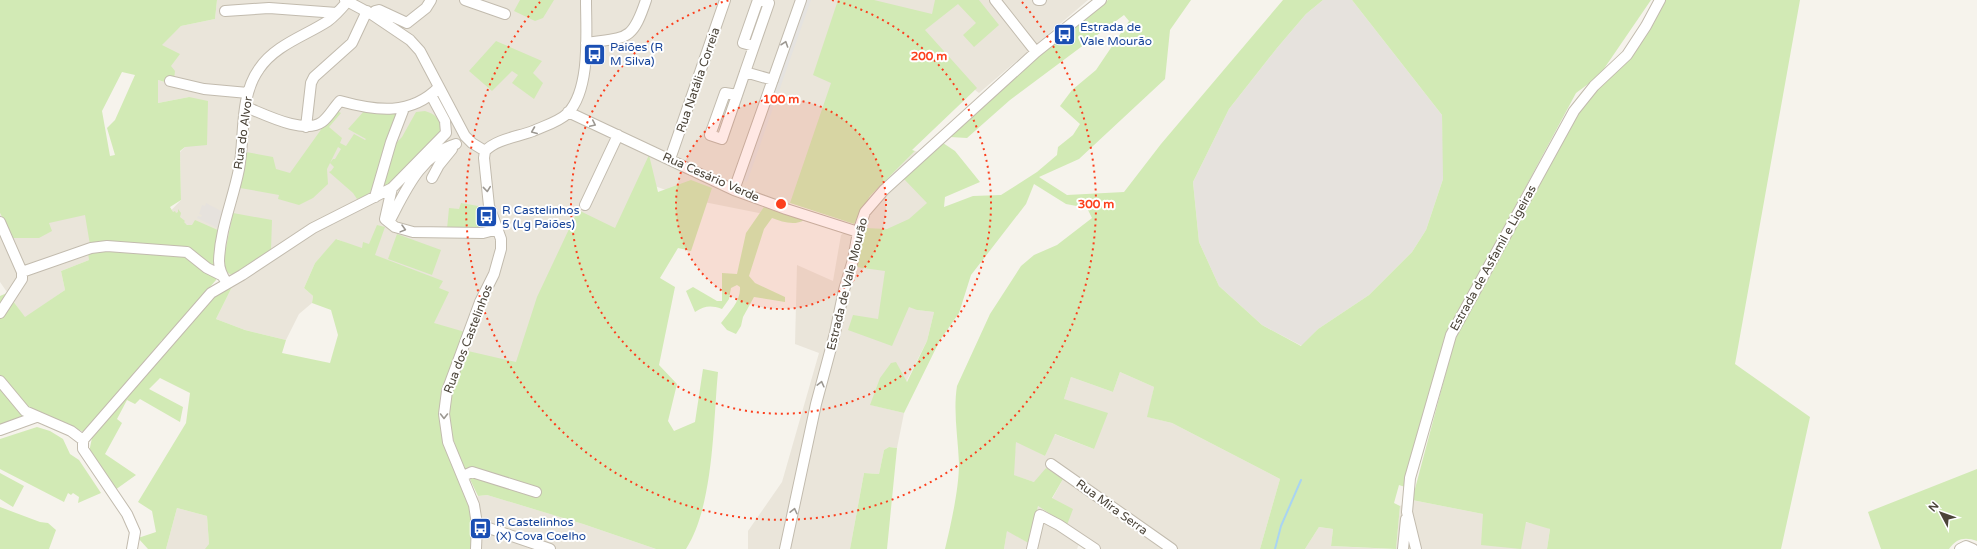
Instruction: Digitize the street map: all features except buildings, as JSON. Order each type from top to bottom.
[{"type":"street","points":[[346,1],[375,11],[379,10],[407,24],[426,8],[431,0]]},
{"type":"street","points":[[465,0],[505,14]]},
{"type":"street","points":[[365,8],[410,40],[420,51],[465,136],[472,143],[485,151],[497,143],[523,135],[554,122],[568,112],[584,77],[586,0]]},
{"type":"street","points":[[586,43],[622,38],[632,32],[639,19],[646,0]]},
{"type":"street","name":"Rua Natália Correia","points":[[670,159],[725,0]]},
{"type":"street","points":[[737,95],[769,3],[758,0]]},
{"type":"street","points":[[734,190],[801,0]]},
{"type":"street","points":[[995,0],[1036,52]]},
{"type":"street","name":"Estrada de Vale Mourão","points":[[785,549],[816,404],[835,333],[844,290],[853,260],[858,232],[865,212],[880,194],[1036,52],[1101,0]]},
{"type":"street","name":"Estrada de Asfamil e Ligeiras","points":[[1416,549],[1407,512],[1410,478],[1451,335],[1574,111],[1594,86],[1627,55],[1646,26],[1660,0]]},
{"type":"street","name":"Rua do Alvor","points":[[224,279],[219,263],[220,240],[238,171],[248,93],[252,80],[265,61],[277,50],[337,13],[346,1]]},
{"type":"street","points":[[225,11],[269,8],[337,13]]},
{"type":"street","points":[[306,127],[310,83],[314,77],[352,43],[365,8]]},
{"type":"street","points":[[746,72],[773,80]]},
{"type":"street","points":[[170,81],[204,89],[248,93]]},
{"type":"street","points":[[246,107],[294,125],[306,127],[322,122],[340,101],[364,107],[404,108],[431,95],[439,87]]},
{"type":"street","points":[[132,549],[135,532],[127,514],[82,449],[83,440],[224,279],[242,275],[313,228],[392,188],[446,132],[445,121],[431,95]]},
{"type":"street","points":[[375,197],[391,142],[404,108]]},
{"type":"street","name":"Rua Cesário Verde","points":[[568,112],[734,190],[786,209],[858,232]]},
{"type":"street","points":[[585,205],[618,135]]},
{"type":"street","points":[[438,154],[430,175],[456,144],[465,136]]},
{"type":"street","points":[[388,222],[410,182],[427,161],[456,144]]},
{"type":"street","name":"Rua dos Castelinhos","points":[[476,549],[477,524],[474,505],[446,434],[445,403],[448,387],[478,307],[499,258],[501,239],[489,206],[484,158],[485,151]]},
{"type":"street","points":[[392,188],[385,219],[395,227],[413,232],[482,233],[498,229]]},
{"type":"street","points":[[0,222],[22,272],[22,279],[0,313]]},
{"type":"street","points":[[22,272],[91,248],[107,246],[187,252],[224,279]]},
{"type":"street","points":[[0,381],[25,411],[36,417],[71,430],[83,440]]},
{"type":"street","points":[[0,430],[36,417]]},
{"type":"street","name":"Rua Mira Serra","points":[[1051,464],[1172,549]]},
{"type":"street","points":[[463,476],[472,472],[536,492]]},
{"type":"street","points":[[1403,549],[1407,512]]},
{"type":"street","points":[[1032,549],[1040,515],[1059,525],[1095,549]]},
{"type":"street","points":[[477,524],[550,549]]},
{"type":"street","points":[[1960,549],[1966,546],[1973,549]]},
{"type":"shaded area","points":[[217,0],[1088,0],[979,93],[871,11],[802,197],[769,215],[694,200],[649,184],[524,366],[431,342],[365,252],[337,239],[315,263],[304,288],[313,296],[312,303],[299,314],[286,340],[245,330],[216,319],[232,287],[216,278],[219,231],[162,220],[181,200],[180,152],[185,147],[189,97],[158,103],[158,80],[168,83],[170,66],[161,45],[181,26],[215,19]]},
{"type":"shaded area","points":[[804,0],[811,0],[747,182],[742,180]]},
{"type":"shaded area","points":[[1323,0],[1352,0],[1442,115],[1444,165],[1443,179],[1426,230],[1412,252],[1369,295],[1318,329],[1302,346],[1262,325],[1219,286],[1199,242],[1193,182],[1229,109],[1306,14]]},
{"type":"shaded area","points":[[915,151],[935,157],[945,218],[935,239],[925,251],[896,260],[917,310],[934,312],[927,341],[906,382],[871,405],[904,413],[897,448],[889,447],[884,450],[879,474],[864,473],[850,549],[748,549],[748,531],[782,482],[819,353],[795,344],[797,265],[833,281],[841,235],[854,224],[870,196]]},
{"type":"shaded area","points":[[206,203],[221,211],[223,208],[226,210],[220,229],[197,218],[198,216],[201,217],[202,215],[199,214],[202,205],[205,206]]},
{"type":"shaded area","points":[[87,211],[95,251],[89,260],[61,271],[65,290],[25,318],[0,282],[0,214],[8,229]]},
{"type":"shaded area","points":[[1120,372],[1154,387],[1148,417],[1172,423],[1280,479],[1260,549],[1090,549],[1079,544],[1077,549],[1004,549],[1007,530],[1030,544],[1038,506],[1067,525],[1052,499],[1063,479],[1034,482],[1013,475],[1016,441],[1045,456],[1054,434],[1094,449],[1064,399],[1071,377],[1113,392]]},
{"type":"shaded area","points":[[487,495],[583,524],[656,549],[472,549],[470,504],[478,496]]},
{"type":"shaded area","points":[[1412,500],[1544,526],[1550,529],[1547,549],[1396,549],[1400,506]]},
{"type":"shaded area","points":[[177,508],[207,516],[208,549],[166,549]]},
{"type":"shaded area","points":[[1319,527],[1333,529],[1331,546],[1391,549],[1305,549]]},
{"type":"green space","points":[[0,0],[217,0],[215,19],[181,26],[162,45],[180,54],[171,66],[175,71],[174,80],[168,83],[158,80],[158,103],[189,97],[208,101],[207,145],[185,147],[180,151],[181,200],[170,207],[173,212],[175,211],[176,213],[178,212],[178,209],[181,213],[180,217],[187,225],[192,225],[195,220],[220,231],[216,265],[214,267],[190,251],[90,245],[85,215],[49,223],[52,231],[39,238],[12,238],[0,213]],"holes":[[[122,72],[135,75],[115,120],[107,128],[115,155],[110,156],[102,111]]]},
{"type":"green space","points":[[520,0],[554,0],[543,18],[535,21],[514,11]]},
{"type":"green space","points":[[838,0],[874,0],[932,14],[935,0],[979,0],[999,25],[974,47],[963,35],[976,23],[958,4],[925,30],[977,88],[912,150],[915,151],[870,196],[854,224],[790,203],[831,83],[813,75]]},
{"type":"green space","points":[[1108,0],[1191,0],[1170,30],[1165,79],[1079,159],[1039,177],[1067,195],[1124,192],[1161,144],[1283,0],[1323,0],[1306,14],[1229,109],[1193,182],[1199,242],[1219,286],[1262,325],[1301,346],[1318,329],[1369,295],[1412,252],[1426,230],[1443,179],[1442,115],[1352,0],[1651,0],[1599,76],[1576,93],[1450,328],[1405,487],[1399,485],[1394,503],[1400,506],[1396,549],[1331,546],[1333,529],[1319,527],[1305,549],[1260,549],[1280,479],[1172,423],[1147,417],[1154,387],[1120,372],[1113,392],[1071,377],[1064,399],[1108,413],[1094,449],[1055,434],[1045,456],[1016,442],[1014,475],[1034,482],[1046,468],[1063,479],[1052,498],[1073,509],[1067,525],[1038,506],[1030,544],[1007,531],[1004,549],[945,549],[950,529],[959,473],[956,415],[957,386],[990,314],[1021,266],[1034,255],[1057,245],[1092,218],[1087,208],[1066,204],[1034,184],[1026,204],[971,275],[959,313],[940,340],[904,413],[870,405],[880,378],[891,363],[896,362],[907,382],[927,341],[934,312],[917,310],[909,307],[892,346],[848,330],[853,315],[878,319],[885,271],[856,267],[864,228],[887,229],[909,219],[927,203],[904,179],[943,143],[955,151],[980,182],[945,197],[944,207],[973,196],[1001,195],[1037,172],[1057,155],[1058,147],[1073,135],[1080,124],[1060,106],[1072,90],[1096,70],[1129,21],[1124,15],[1010,100],[967,138],[950,137],[1044,51]]},
{"type":"green space","points":[[1663,0],[1800,0],[1735,364],[1810,417],[1781,549],[1547,549],[1550,529],[1526,522],[1521,549],[1481,545],[1483,514],[1412,500],[1457,331],[1567,129]]},
{"type":"green space","points":[[496,41],[542,61],[533,73],[543,83],[534,99],[512,83],[518,75],[512,71],[492,91],[469,71]]},
{"type":"green space","points":[[335,110],[341,113],[329,127],[342,138],[340,143],[346,146],[354,134],[365,140],[366,139],[348,129],[365,110],[399,111],[375,187],[366,196],[357,199],[353,193],[329,172],[334,167],[330,163],[327,169],[328,184],[313,198],[299,205],[278,199],[279,195],[240,188],[246,152],[273,157],[276,169],[290,173]],"holes":[[[338,147],[341,149],[335,159],[333,159],[330,163]]]},
{"type":"green space","points":[[425,111],[436,117],[442,128],[438,135],[389,185],[381,190],[395,144],[402,137],[416,112]]},
{"type":"green space","points":[[649,155],[658,192],[691,180],[712,188],[691,251],[678,248],[660,278],[675,287],[659,365],[677,384],[668,421],[674,431],[695,422],[703,369],[718,372],[711,464],[707,487],[702,510],[695,531],[686,549],[656,549],[583,524],[487,495],[478,496],[459,456],[453,440],[450,425],[452,394],[458,374],[468,351],[516,362],[537,297],[578,210],[615,228]]},
{"type":"green space","points":[[461,203],[484,207],[486,225],[482,230],[447,229],[449,208],[459,209]]},
{"type":"green space","points":[[764,207],[804,220],[793,223],[772,218],[764,229],[749,276],[755,283],[785,297],[785,302],[754,297],[736,334],[727,330],[721,323],[737,302],[740,287],[737,285],[731,288],[729,299],[722,309],[708,307],[702,308],[695,312],[686,291],[693,287],[717,301],[722,301],[722,273],[737,274],[746,233]]},
{"type":"green space","points":[[233,213],[272,220],[271,250],[236,275],[232,275],[225,271],[223,263]]},
{"type":"green space","points":[[377,225],[385,227],[375,255],[443,281],[439,288],[449,292],[434,323],[465,332],[441,395],[440,410],[470,504],[472,515],[472,549],[205,549],[209,544],[207,516],[177,508],[166,549],[148,549],[138,538],[156,532],[152,511],[138,502],[186,423],[190,393],[160,378],[149,389],[183,407],[180,422],[140,399],[135,404],[127,400],[117,419],[122,423],[105,454],[136,475],[115,490],[89,452],[92,438],[204,305],[215,295],[232,287],[216,319],[245,330],[286,340],[282,353],[330,363],[338,335],[331,310],[312,303],[313,296],[304,288],[315,263],[336,239],[362,248],[363,242],[369,244]]},
{"type":"green space","points":[[397,234],[441,250],[432,275],[388,259]]},
{"type":"green space","points":[[107,249],[186,255],[216,278],[216,280],[164,340],[162,340],[159,346],[87,433],[31,411],[28,416],[0,433],[0,296],[7,293],[25,317],[65,290],[61,271],[89,260],[88,252]]},
{"type":"green space","points":[[37,427],[50,431],[63,439],[70,454],[79,460],[101,493],[78,503],[79,497],[73,493],[71,495],[68,493],[64,502],[0,469],[0,439]]},
{"type":"green space","points":[[889,447],[897,448],[887,549],[850,549],[864,473],[879,474],[884,450]]},
{"type":"green space","points":[[1977,469],[1977,541],[1962,539],[1952,545],[1949,549],[1881,549],[1868,512]]},
{"type":"green space","points":[[0,473],[24,486],[13,507],[0,499]]},
{"type":"green space","points":[[0,507],[40,522],[48,523],[56,530],[49,549],[0,549]]},
{"type":"waterway","points":[[1275,549],[1281,526],[1301,480]]},
{"type":"place","name":"Estrada de Vale Mourão","points":[[1065,34]]},
{"type":"place","name":"Paiões (R M Silva)","points":[[595,54]]},
{"type":"place","name":"R Castelinhos 5 (Lg Paiões)","points":[[487,217]]},
{"type":"place","name":"R Castelinhos (X) Cova Coelho","points":[[481,529]]}]
